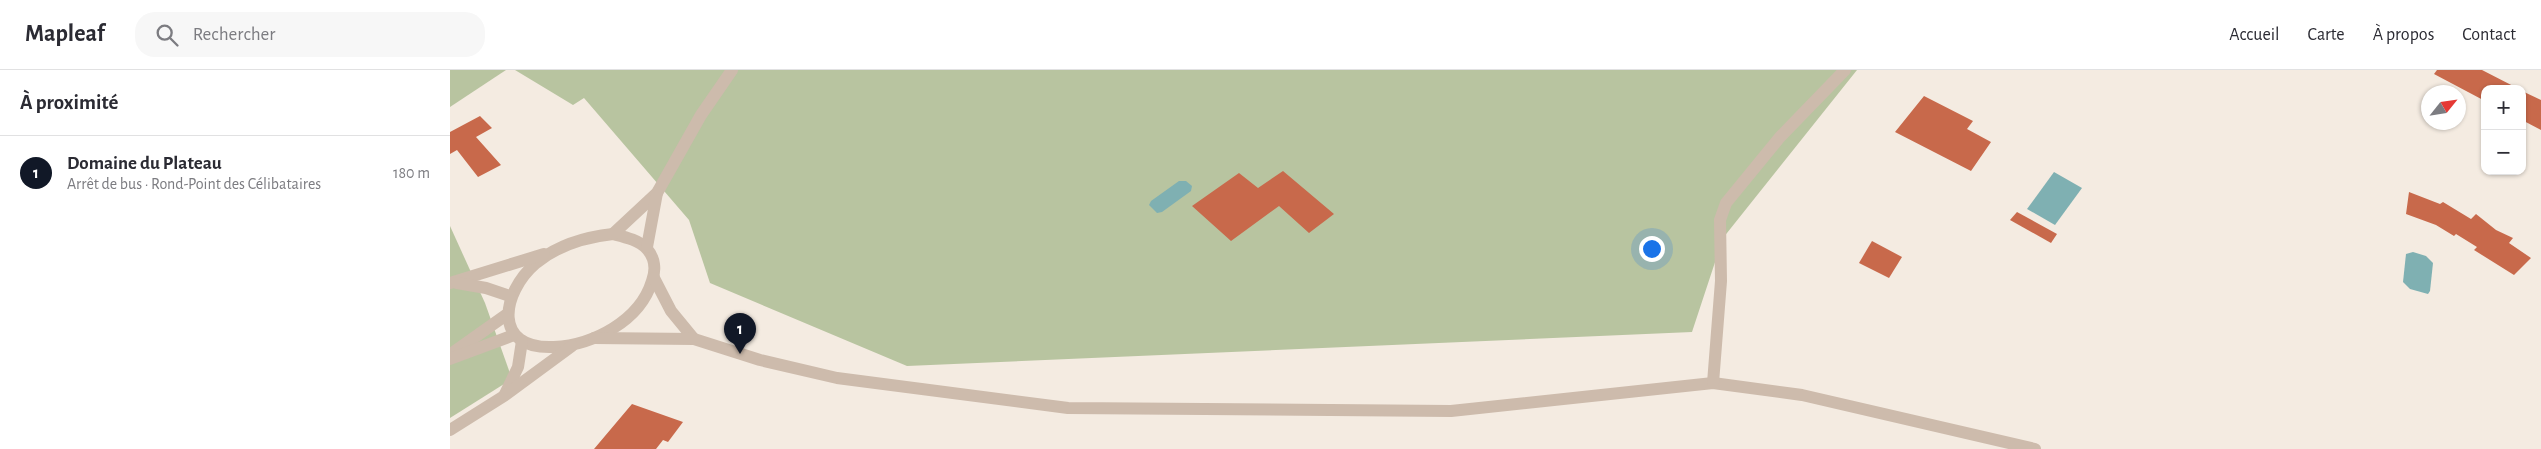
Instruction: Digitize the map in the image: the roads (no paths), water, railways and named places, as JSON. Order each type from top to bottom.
[{"type":"street","points":[[613,234],[657,193],[701,115],[732,70]]},
{"type":"street","points":[[1713,383],[1721,281],[1720,220],[1726,204],[1780,136],[1845,70]]},
{"type":"street","points":[[647,247],[657,193]]},
{"type":"street","points":[[452,283],[553,251],[580,239],[613,234],[634,237],[647,247],[655,260],[654,278],[647,294],[633,312],[615,326],[594,338],[573,345],[554,348],[537,346],[518,338],[508,326],[506,315],[510,296],[520,279],[535,264],[553,251]]},
{"type":"street","points":[[654,278],[671,311],[694,339]]},
{"type":"street","points":[[452,283],[486,288],[510,296]]},
{"type":"street","points":[[450,354],[506,315]]},
{"type":"street","points":[[450,359],[518,338]]},
{"type":"street","points":[[504,396],[518,367],[518,338]]},
{"type":"street","points":[[594,338],[694,339],[760,360],[837,378],[1068,408],[1451,411],[1713,383],[1802,395],[2035,449]]},
{"type":"street","points":[[450,430],[504,396],[573,345]]},
{"type":"water","points":[[2054,172],[2082,188],[2055,225],[2027,209]]},
{"type":"water","points":[[1179,181],[1186,181],[1192,186],[1191,191],[1162,212],[1157,213],[1149,205],[1151,201]]},
{"type":"water","points":[[2413,252],[2426,256],[2433,263],[2428,294],[2410,289],[2403,282],[2406,254]]},
{"type":"place","name":"Domaine du Plateau","points":[[740,354]]}]
